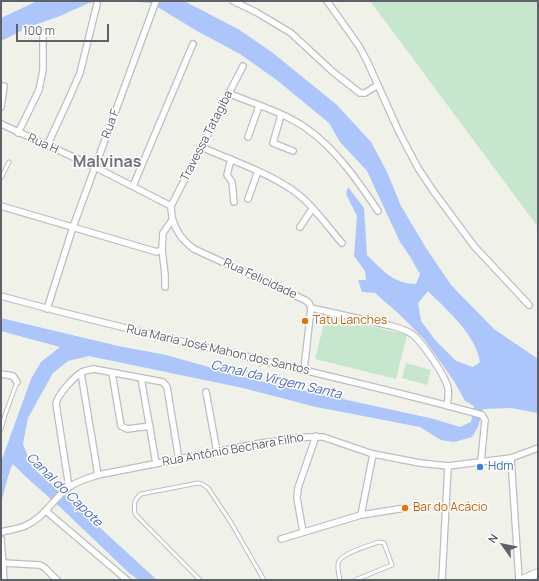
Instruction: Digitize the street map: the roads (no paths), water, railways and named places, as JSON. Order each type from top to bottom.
[{"type":"main road","points":[[520,580],[538,572]]},
{"type":"street","name":"Rua F","points":[[47,309],[73,226],[156,1]]},
{"type":"street","points":[[233,1],[256,12],[291,33],[333,72],[360,93],[365,93],[378,85]]},
{"type":"street","points":[[327,1],[359,46],[399,132],[418,168],[474,246],[529,305]]},
{"type":"street","points":[[47,146],[80,73],[97,4]]},
{"type":"street","points":[[18,132],[39,90],[43,70],[44,33]]},
{"type":"street","points":[[132,186],[193,44]]},
{"type":"street","name":"Travessa Tatagiba","points":[[171,206],[243,66]]},
{"type":"street","points":[[1,107],[4,86]]},
{"type":"street","points":[[228,93],[281,115],[305,127],[318,138],[347,168],[378,211]]},
{"type":"street","points":[[248,137],[259,106]]},
{"type":"street","points":[[281,115],[273,143],[293,151]]},
{"type":"street","name":"Rua H","points":[[1,124],[95,167],[171,206]]},
{"type":"street","points":[[201,147],[258,171],[291,189],[304,200],[342,243]]},
{"type":"street","points":[[231,159],[227,175],[232,182],[234,202]]},
{"type":"street","points":[[248,199],[258,171]]},
{"type":"street","points":[[1,206],[157,252],[162,249]]},
{"type":"street","name":"Rua Felicidade","points":[[171,206],[172,220],[180,236],[194,249],[305,300],[309,303],[311,308]]},
{"type":"street","points":[[300,227],[312,209]]},
{"type":"street","points":[[165,287],[162,249],[163,233],[172,220]]},
{"type":"street","name":"Rua Maria José Mahon dos Santos","points":[[1,296],[47,309],[304,370],[482,415],[485,420],[481,462]]},
{"type":"street","points":[[304,370],[311,308],[392,326],[403,329],[418,340],[439,370],[446,381],[448,395],[447,406]]},
{"type":"street","points":[[69,488],[56,399],[81,373],[87,370],[94,369],[163,382],[167,387],[179,460]]},
{"type":"street","points":[[81,373],[98,475]]},
{"type":"street","points":[[112,373],[121,426],[126,429],[150,426]]},
{"type":"street","points":[[1,374],[13,376],[17,382]]},
{"type":"street","points":[[141,378],[156,463]]},
{"type":"street","points":[[206,392],[217,452]]},
{"type":"street","points":[[303,532],[297,498],[298,488],[316,436]]},
{"type":"street","name":"Rua Antônio Bechara Filho","points":[[1,532],[33,522],[63,493],[80,481],[98,475],[255,444],[316,436],[372,454],[420,464],[448,466],[511,458],[538,448]]},
{"type":"street","points":[[361,515],[372,454]]},
{"type":"street","points":[[511,458],[520,580]]},
{"type":"street","points":[[442,580],[448,466]]},
{"type":"street","points":[[282,539],[361,515],[405,508]]},
{"type":"street","points":[[48,509],[126,580]]},
{"type":"street","points":[[1,539],[4,580]]},
{"type":"street","points":[[3,563],[40,565],[57,580]]},
{"type":"lane","points":[[1,178],[9,162]]},
{"type":"lane","points":[[1,429],[17,382]]},
{"type":"lane","points":[[200,580],[136,514],[134,504],[136,498],[141,494],[198,484],[202,484],[208,488],[230,521],[264,580]]},
{"type":"lane","points":[[340,580],[338,565],[343,556],[379,542],[384,543],[392,564],[355,580]]},
{"type":"water","points":[[37,1],[105,1],[89,3],[60,16],[29,27],[1,41],[1,18]]},
{"type":"water","points":[[125,1],[184,1],[238,29],[273,53],[337,105],[371,142],[387,172],[401,206],[426,248],[451,285],[494,329],[538,359],[538,413],[511,408],[483,409],[478,427],[472,437],[454,442],[441,440],[420,427],[316,407],[243,388],[89,356],[68,361],[53,373],[28,418],[23,444],[32,467],[157,580],[139,580],[129,573],[13,464],[1,502],[1,462],[31,379],[41,362],[60,347],[1,331],[1,318],[118,346],[166,355],[251,379],[434,419],[460,427],[471,422],[474,406],[465,401],[454,381],[424,339],[375,293],[362,292],[358,280],[366,280],[365,271],[354,256],[357,216],[346,194],[348,187],[364,208],[367,255],[389,275],[401,282],[416,284],[420,274],[400,242],[367,171],[340,142],[329,123],[278,81],[240,54],[197,31],[151,3]],"holes":[[[428,291],[460,324],[473,342],[480,362],[473,367],[456,361],[436,341],[421,321],[418,303]]]},
{"type":"place","name":"Tatu Lanches","points":[[305,321]]},
{"type":"place","name":"Hdm","points":[[480,467]]},
{"type":"place","name":"Bar do Acácio","points":[[405,508]]},
{"type":"district","name":"Malvinas","points":[[107,163]]},
{"type":"water label","name":"Canal da Virgem Santa","points":[[276,380]]},
{"type":"water label","name":"Canal do Capote","points":[[64,490]]}]
